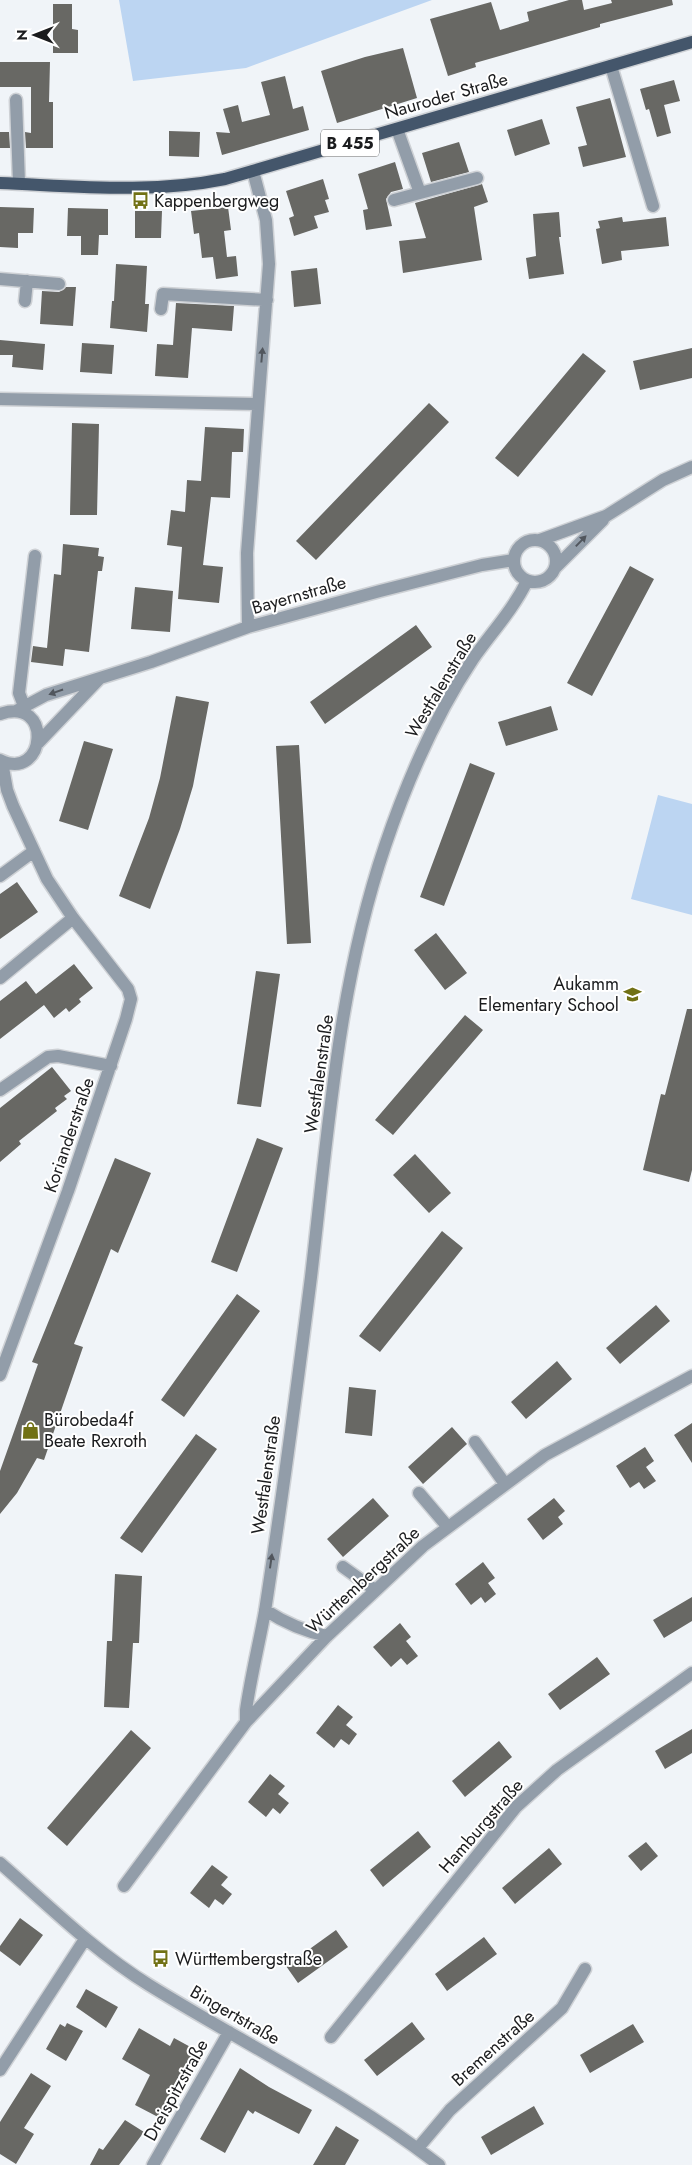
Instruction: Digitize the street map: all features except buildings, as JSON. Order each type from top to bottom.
[{"type":"main road","name":"Nauroder Straße","points":[[0,182],[154,188],[205,183],[253,171],[692,42]]},
{"type":"street","points":[[611,66],[653,206]]},
{"type":"street","points":[[16,100],[19,183]]},
{"type":"street","points":[[397,129],[420,192]]},
{"type":"street","points":[[248,627],[246,594],[247,553],[267,300],[268,264],[266,220],[253,171]]},
{"type":"street","points":[[394,200],[476,178]]},
{"type":"street","points":[[0,279],[59,284]]},
{"type":"street","points":[[25,301],[27,281]]},
{"type":"street","points":[[161,309],[163,294],[267,300]]},
{"type":"street","points":[[0,399],[258,404]]},
{"type":"street","points":[[606,516],[556,567],[548,579],[534,583],[527,581],[517,572],[514,560],[520,546],[606,516],[663,480],[692,467]]},
{"type":"street","points":[[540,540],[552,548],[555,553],[556,567]]},
{"type":"street","points":[[35,556],[19,693],[20,709],[36,726],[38,742]]},
{"type":"street","name":"Bayernstraße","points":[[0,714],[20,709],[46,696],[248,627],[482,565],[514,560]]},
{"type":"street","name":"Westfalenstraße","points":[[246,1722],[247,1699],[254,1672],[265,1610],[291,1431],[339,1048],[357,944],[371,889],[400,803],[422,752],[442,712],[473,660],[516,600],[527,581]]},
{"type":"street","name":"Bayernstraße","points":[[1,761],[18,763],[31,756],[38,742],[99,679]]},
{"type":"street","name":"Korianderstraße","points":[[0,1375],[68,1191],[111,1066],[126,1019],[130,999],[128,989],[73,918],[47,879],[13,806],[7,790],[1,761]]},
{"type":"street","points":[[0,876],[34,851]]},
{"type":"street","points":[[0,978],[73,918]]},
{"type":"street","points":[[0,1090],[48,1056],[58,1056],[111,1066]]},
{"type":"street","name":"Württembergstraße","points":[[124,1886],[246,1722],[327,1636],[423,1546],[545,1455],[692,1376]]},
{"type":"street","points":[[474,1442],[505,1484]]},
{"type":"street","points":[[419,1493],[448,1526]]},
{"type":"street","points":[[343,1567],[376,1590]]},
{"type":"street","points":[[265,1610],[303,1631],[327,1636]]},
{"type":"street","name":"Hamburgstraße","points":[[331,2037],[488,1839],[516,1807],[557,1770],[692,1673]]},
{"type":"street","name":"Bingertstraße","points":[[0,1863],[85,1939],[148,1984],[305,2076],[418,2148],[439,2165]]},
{"type":"street","points":[[0,2070],[85,1939]]},
{"type":"street","name":"Bremenstraße","points":[[418,2148],[450,2110],[562,2008],[585,1970]]},
{"type":"street","name":"Dreispitzstraße","points":[[154,2165],[229,2032]]},
{"type":"shaded area","points":[[119,0],[432,0],[246,68],[133,81]]},
{"type":"shaded area","points":[[658,795],[692,804],[692,915],[631,899]]},
{"type":"place","name":"Kappenbergweg","points":[[140,201]]},
{"type":"place","name":"Aukamm Elementary School","points":[[633,994]]},
{"type":"place","name":"Bürobeda4f Beate Rexroth","points":[[30,1430]]},
{"type":"place","name":"Württembergstraße","points":[[161,1959]]}]
